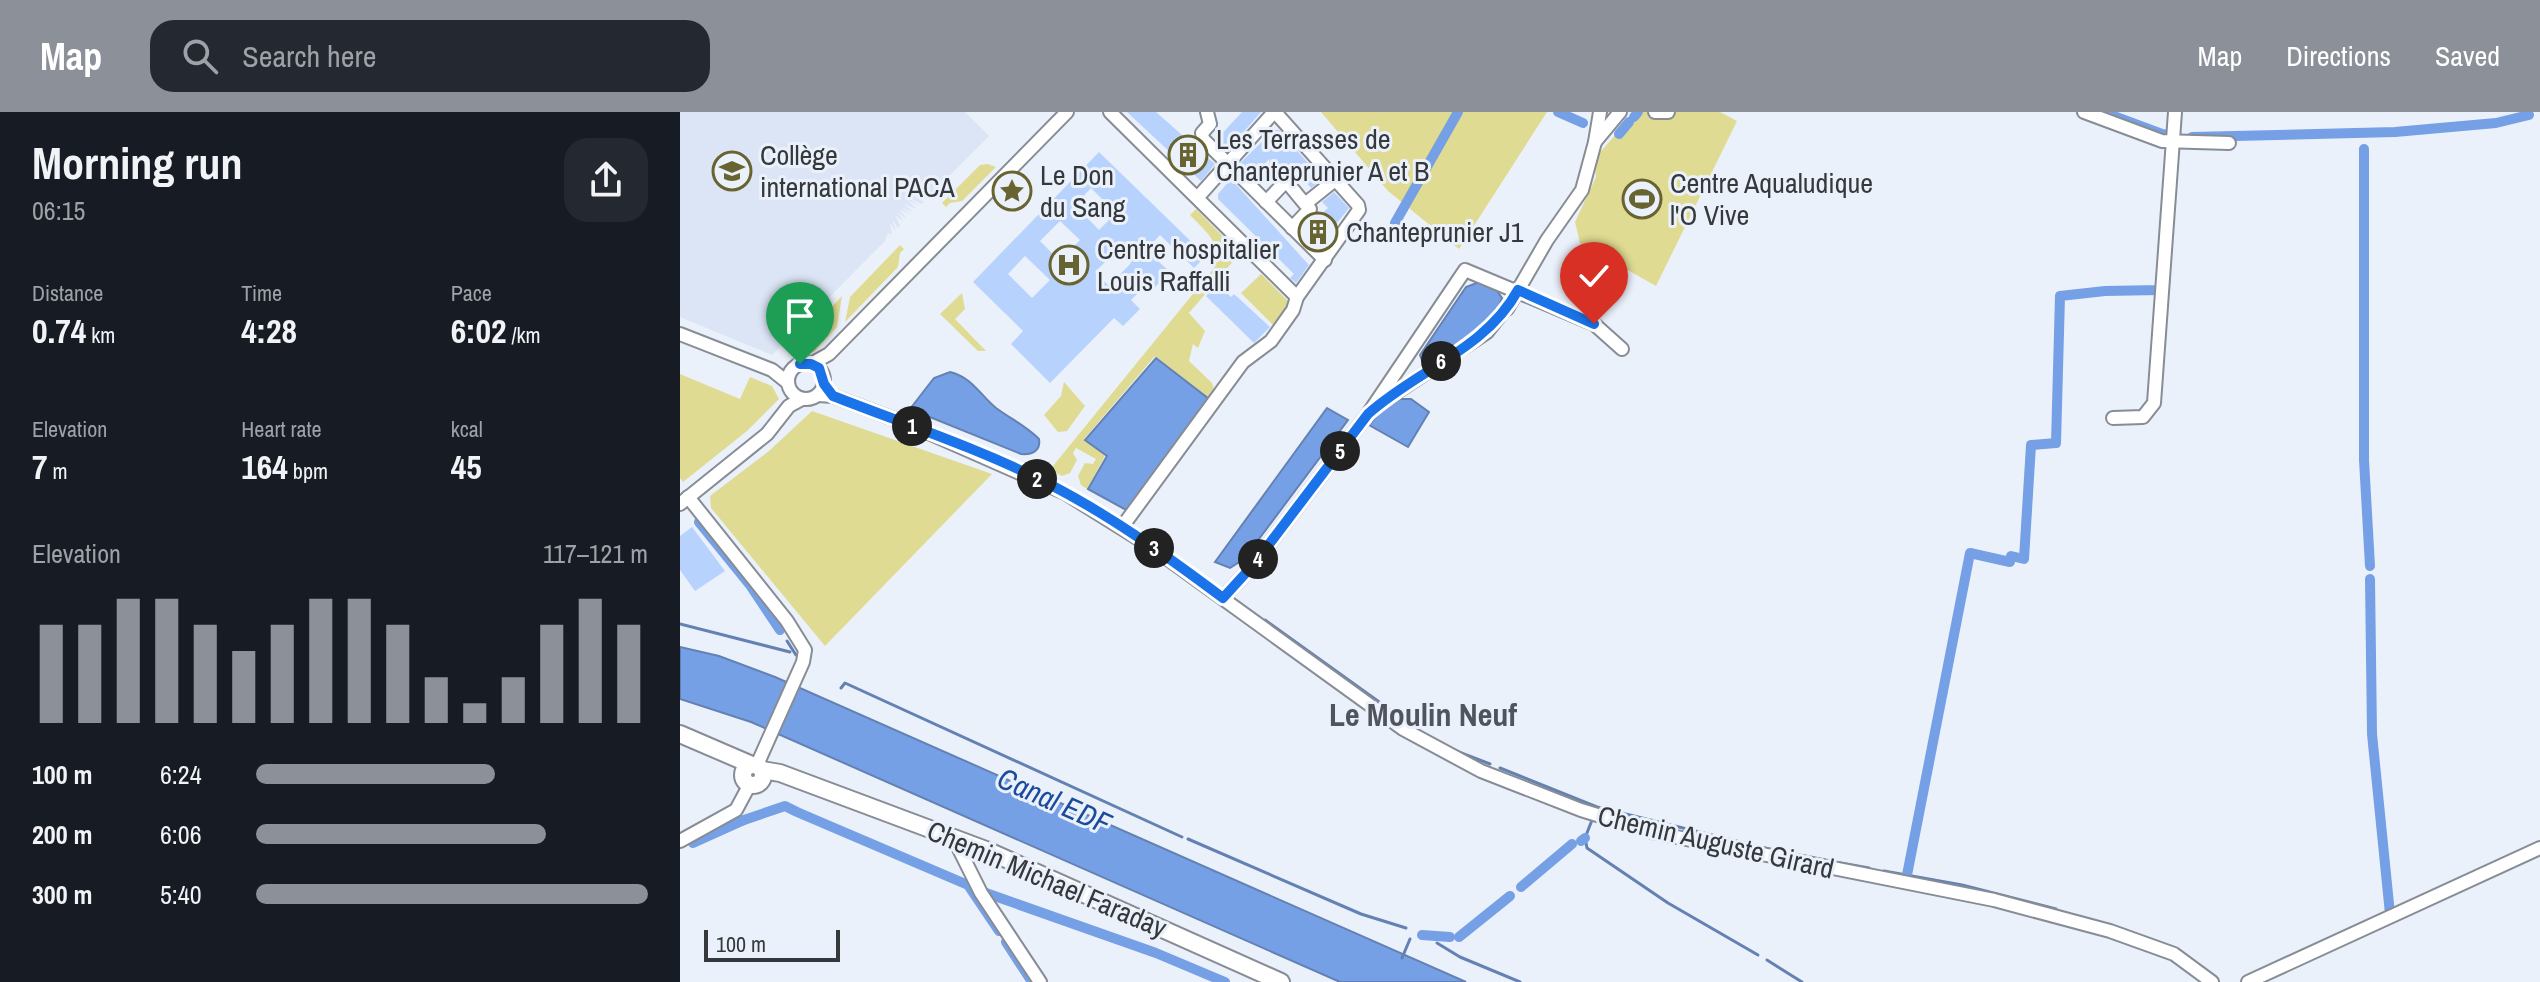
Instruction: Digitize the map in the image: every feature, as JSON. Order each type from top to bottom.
[{"type":"main road","points":[[680,734],[755,770]]},
{"type":"main road","name":"Chemin Michael Faraday","points":[[755,770],[810,785],[953,837],[1281,982]]},
{"type":"street","points":[[680,841],[732,813],[755,770],[803,662],[804,647],[787,621],[684,501],[767,434],[789,406],[802,399],[818,379],[829,354],[1067,112]]},
{"type":"street","points":[[1110,112],[1297,297]]},
{"type":"street","points":[[1207,112],[1210,124],[1202,136],[1325,260]]},
{"type":"street","points":[[1122,527],[1243,362],[1271,341],[1293,310],[1297,297],[1359,209],[1274,112],[1198,197]]},
{"type":"street","points":[[1368,414],[1427,370],[1487,332],[1507,309],[1582,190],[1600,112]]},
{"type":"street","points":[[1595,142],[1620,112]]},
{"type":"street","points":[[1655,112],[1668,112]]},
{"type":"street","points":[[2084,112],[2146,136],[2229,143]]},
{"type":"street","points":[[2113,418],[2143,417],[2154,403],[2175,112]]},
{"type":"street","points":[[1266,202],[1286,181],[1305,204],[1335,180]]},
{"type":"street","points":[[1292,228],[1310,209],[1308,207]]},
{"type":"street","points":[[1223,598],[1254,564],[1368,414],[1465,270],[1594,324],[1622,349]]},
{"type":"street","points":[[1499,283],[1510,295],[1507,309]]},
{"type":"street","points":[[680,334],[772,370],[802,399]]},
{"type":"street","points":[[1411,350],[1412,364],[1420,371],[1427,370]]},
{"type":"street","points":[[772,370],[792,369],[800,364],[818,379]]},
{"type":"street","points":[[789,406],[788,386],[792,369]]},
{"type":"street","name":"Chemin Auguste Girard","points":[[818,379],[833,396],[1051,485],[1122,527],[1403,729],[1448,755],[1532,792],[1656,833],[1994,900],[2110,931],[2174,954],[2212,982]]},
{"type":"street","points":[[953,837],[981,893],[1040,982]]},
{"type":"street","points":[[2248,982],[2540,848]]},
{"type":"shaded area","points":[[680,112],[965,112],[989,136],[926,199],[912,194],[924,202],[921,204],[909,198],[919,206],[907,200],[917,209],[904,204],[913,212],[901,207],[911,215],[899,209],[907,219],[897,212],[904,222],[895,215],[900,226],[898,228],[892,219],[896,231],[890,223],[892,235],[888,233],[885,241],[772,355],[680,317]]},
{"type":"shaded area","points":[[1321,112],[1547,112],[1459,249],[1388,191]]},
{"type":"shaded area","name":"Centre Aqualudique l'O Vive","points":[[1636,112],[1720,112],[1737,121],[1656,286],[1580,243],[1575,222],[1596,177],[1594,159]]},
{"type":"shaded area","points":[[980,165],[996,167],[962,201],[946,207],[942,203]]},
{"type":"shaded area","points":[[1196,209],[1236,250],[1234,260],[1189,313],[1205,331],[1198,348],[1193,344],[1189,361],[1212,383],[1215,392],[1210,399],[1155,356],[1084,439],[1105,456],[1087,489],[1081,485],[1078,476],[1085,463],[1093,464],[1096,459],[1076,448],[1073,453],[1077,460],[1070,473],[1062,476],[1052,471],[1053,466],[1214,268],[1215,245],[1190,215]]},
{"type":"shaded area","points":[[900,245],[904,249],[900,253],[898,267],[845,322],[850,297]]},
{"type":"shaded area","points":[[1261,274],[1288,301],[1287,309],[1274,326],[1241,293]]},
{"type":"shaded area","points":[[962,293],[965,309],[955,319],[986,351],[978,351],[940,314]]},
{"type":"shaded area","points":[[842,296],[837,327],[814,352],[806,348],[801,339]]},
{"type":"shaded area","points":[[680,374],[740,399],[750,377],[772,386],[779,399],[747,431],[683,482],[680,478]]},
{"type":"shaded area","points":[[1064,382],[1085,406],[1067,431],[1058,432],[1044,415],[1061,396]]},
{"type":"shaded area","points":[[812,411],[992,474],[825,646],[711,508],[710,496],[769,451]]},
{"type":"water","points":[[1479,282],[1497,291],[1502,298],[1494,318],[1431,361],[1422,360],[1420,355],[1466,287]]},
{"type":"water","points":[[1156,358],[1209,399],[1128,511],[1088,489],[1107,456],[1085,440]]},
{"type":"water","points":[[950,372],[970,382],[996,408],[1034,434],[1039,439],[1037,449],[1021,454],[910,409],[934,378]]},
{"type":"water","points":[[1397,399],[1411,399],[1429,412],[1408,447],[1369,425],[1384,407]]},
{"type":"water","points":[[1327,408],[1348,420],[1244,559],[1230,568],[1215,562]]},
{"type":"water","name":"Canal EDF","points":[[680,647],[719,656],[775,677],[1466,982],[1340,982],[751,722],[680,699]]},
{"type":"building","name":"Les Terrasses de Chanteprunier A et B","points":[[1127,112],[1156,112],[1215,164],[1201,181]]},
{"type":"building","points":[[1242,112],[1261,112],[1227,151],[1216,140]]},
{"type":"building","points":[[1274,130],[1279,130],[1322,179],[1311,188],[1296,170],[1292,175],[1283,173],[1276,179],[1271,173],[1269,159],[1254,177],[1240,163]]},
{"type":"building","name":"Centre hospitalier Louis Raffalli","points":[[1099,152],[1206,256],[1194,268],[1160,235],[1146,250],[1170,272],[1153,289],[1148,283],[1131,300],[1140,309],[1123,326],[1114,318],[1050,383],[1011,344],[1023,331],[973,282]],"holes":[[[1091,188],[1116,213],[1099,230],[1075,205]],[[1060,221],[1080,240],[1060,261],[1040,241]],[[1117,250],[1131,263],[1109,286],[1095,272]],[[1025,256],[1050,280],[1032,298],[1008,274]]]},
{"type":"building","points":[[1231,179],[1309,265],[1296,283],[1290,278],[1294,274],[1218,199],[1218,194]]},
{"type":"building","points":[[1334,192],[1349,208],[1321,243],[1306,227],[1328,208],[1322,202]]},
{"type":"building","points":[[1217,284],[1231,297],[1234,294],[1270,327],[1254,343],[1206,296]]},
{"type":"building","points":[[692,527],[725,571],[695,591],[680,570],[680,536]]},
{"type":"waterway","points":[[1395,223],[1458,112]]},
{"type":"waterway","points":[[1558,112],[1583,123]]},
{"type":"waterway","points":[[1634,117],[1638,112]]},
{"type":"waterway","points":[[2103,112],[2162,134],[2176,136]]},
{"type":"waterway","points":[[2192,137],[2395,132],[2496,123],[2529,115]]},
{"type":"waterway","points":[[1619,134],[1629,122]]},
{"type":"waterway","points":[[2364,149],[2364,460],[2370,566]]},
{"type":"waterway","points":[[2011,556],[2024,559],[2031,445],[2056,443],[2060,296],[2160,290],[2160,284]]},
{"type":"waterway","points":[[699,522],[750,585],[780,630]]},
{"type":"waterway","points":[[1907,875],[1970,553],[2010,562]]},
{"type":"waterway","points":[[1175,557],[1194,570]]},
{"type":"waterway","points":[[2370,579],[2372,734],[2390,914]]},
{"type":"waterway","points":[[1265,620],[1421,732]]},
{"type":"waterway","points":[[680,624],[790,652]]},
{"type":"waterway","points":[[787,641],[796,655]]},
{"type":"waterway","points":[[841,688],[845,683],[1182,837]]},
{"type":"waterway","points":[[1456,751],[1490,764]]},
{"type":"waterway","points":[[1500,768],[1597,807],[1773,850]]},
{"type":"waterway","points":[[741,821],[785,806],[968,885],[999,931]]},
{"type":"waterway","points":[[693,843],[744,820]]},
{"type":"waterway","points":[[1592,820],[1585,838],[1587,848],[1668,903],[1758,955]]},
{"type":"waterway","points":[[1581,841],[1585,838]]},
{"type":"waterway","points":[[1188,839],[1361,914],[1406,928]]},
{"type":"waterway","points":[[1521,887],[1572,844]]},
{"type":"waterway","points":[[1801,856],[1869,868]]},
{"type":"waterway","points":[[1884,871],[1962,885],[2056,909]]},
{"type":"waterway","points":[[986,893],[1156,953],[1225,982]]},
{"type":"waterway","points":[[1459,937],[1510,896]]},
{"type":"waterway","points":[[1422,935],[1450,937]]},
{"type":"waterway","points":[[1402,958],[1410,939]]},
{"type":"waterway","points":[[1006,942],[1032,982]]},
{"type":"waterway","points":[[1437,943],[1460,957],[1520,982]]},
{"type":"waterway","points":[[1767,960],[1802,982]]},
{"type":"place","name":"Les Terrasses de Chanteprunier A et B","points":[[1188,155]]},
{"type":"place","name":"Collège international PACA","points":[[732,171]]},
{"type":"place","name":"Le Don du Sang","points":[[1012,191]]},
{"type":"place","name":"Centre Aqualudique l'O Vive","points":[[1642,199]]},
{"type":"place","name":"Chanteprunier J1","points":[[1318,232]]},
{"type":"place","name":"Centre hospitalier Louis Raffalli","points":[[1069,265]]},
{"type":"district","name":"Le Moulin Neuf","points":[[1423,715]]},
{"type":"route","points":[[800,364],[819,368],[824,384],[833,396],[1051,485],[1122,527],[1223,598],[1254,564],[1368,414],[1390,394],[1487,332],[1497,323],[1518,290],[1594,324]]}]
